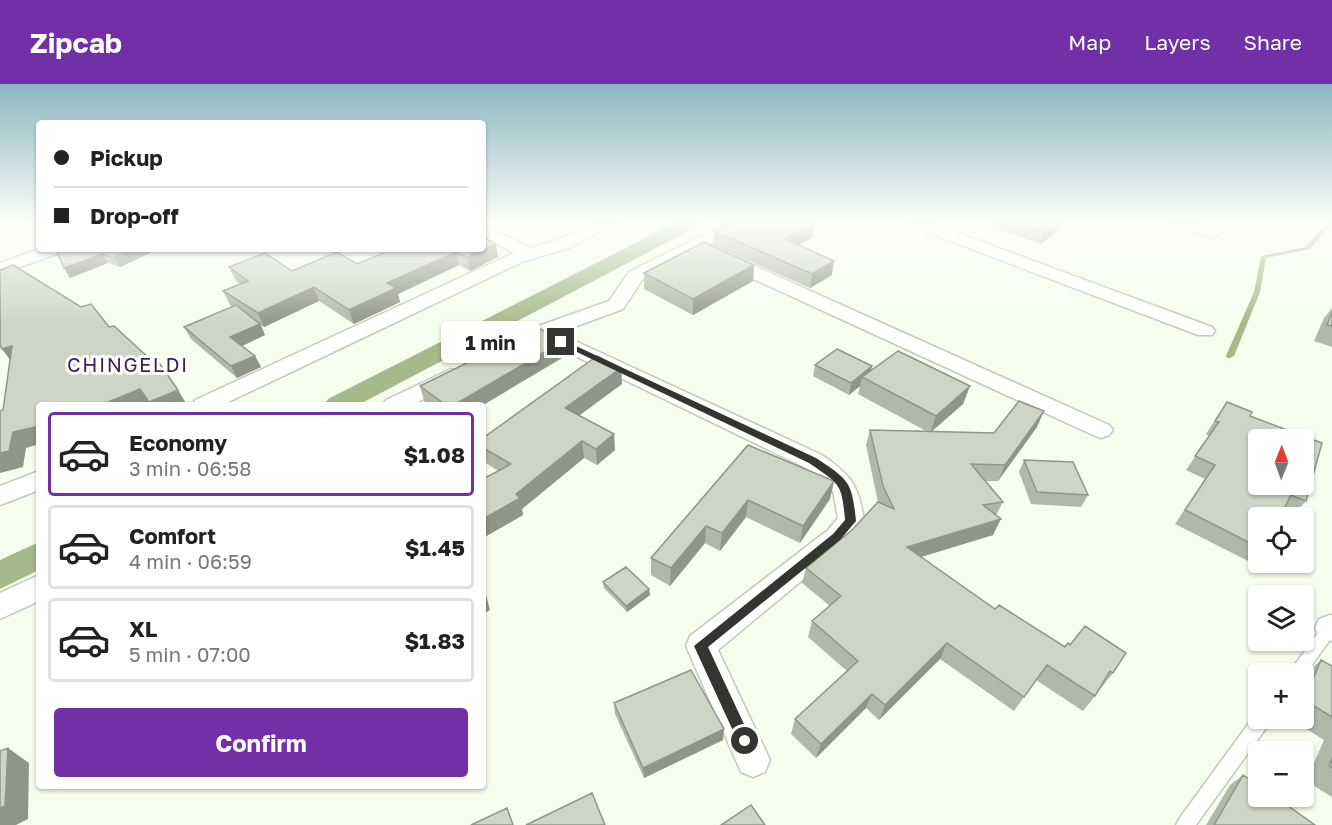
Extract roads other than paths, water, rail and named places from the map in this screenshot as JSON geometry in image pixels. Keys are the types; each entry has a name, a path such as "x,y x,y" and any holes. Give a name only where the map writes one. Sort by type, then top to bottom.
{"street":[{"path":"0,269 31,258"},
{"path":"209,402 521,258"},
{"path":"670,258 635,276 616,305 529,337 813,461 840,480 848,492 851,521 837,537 701,646 753,760"},
{"path":"722,258 1101,430"},
{"path":"1009,258 1205,331"},
{"path":"400,402 467,368"},
{"path":"0,496 36,481"},
{"path":"0,607 36,589"}],"lane":[{"path":"1304,663 1331,628"},
{"path":"1185,825 1255,729"}],"waterway":[{"path":"343,402 622,258"},
{"path":"1230,356 1257,292 1263,258"},
{"path":"0,575 36,557"}],"district":[{"name":"CHINGELDI","path":"128,364"}]}
